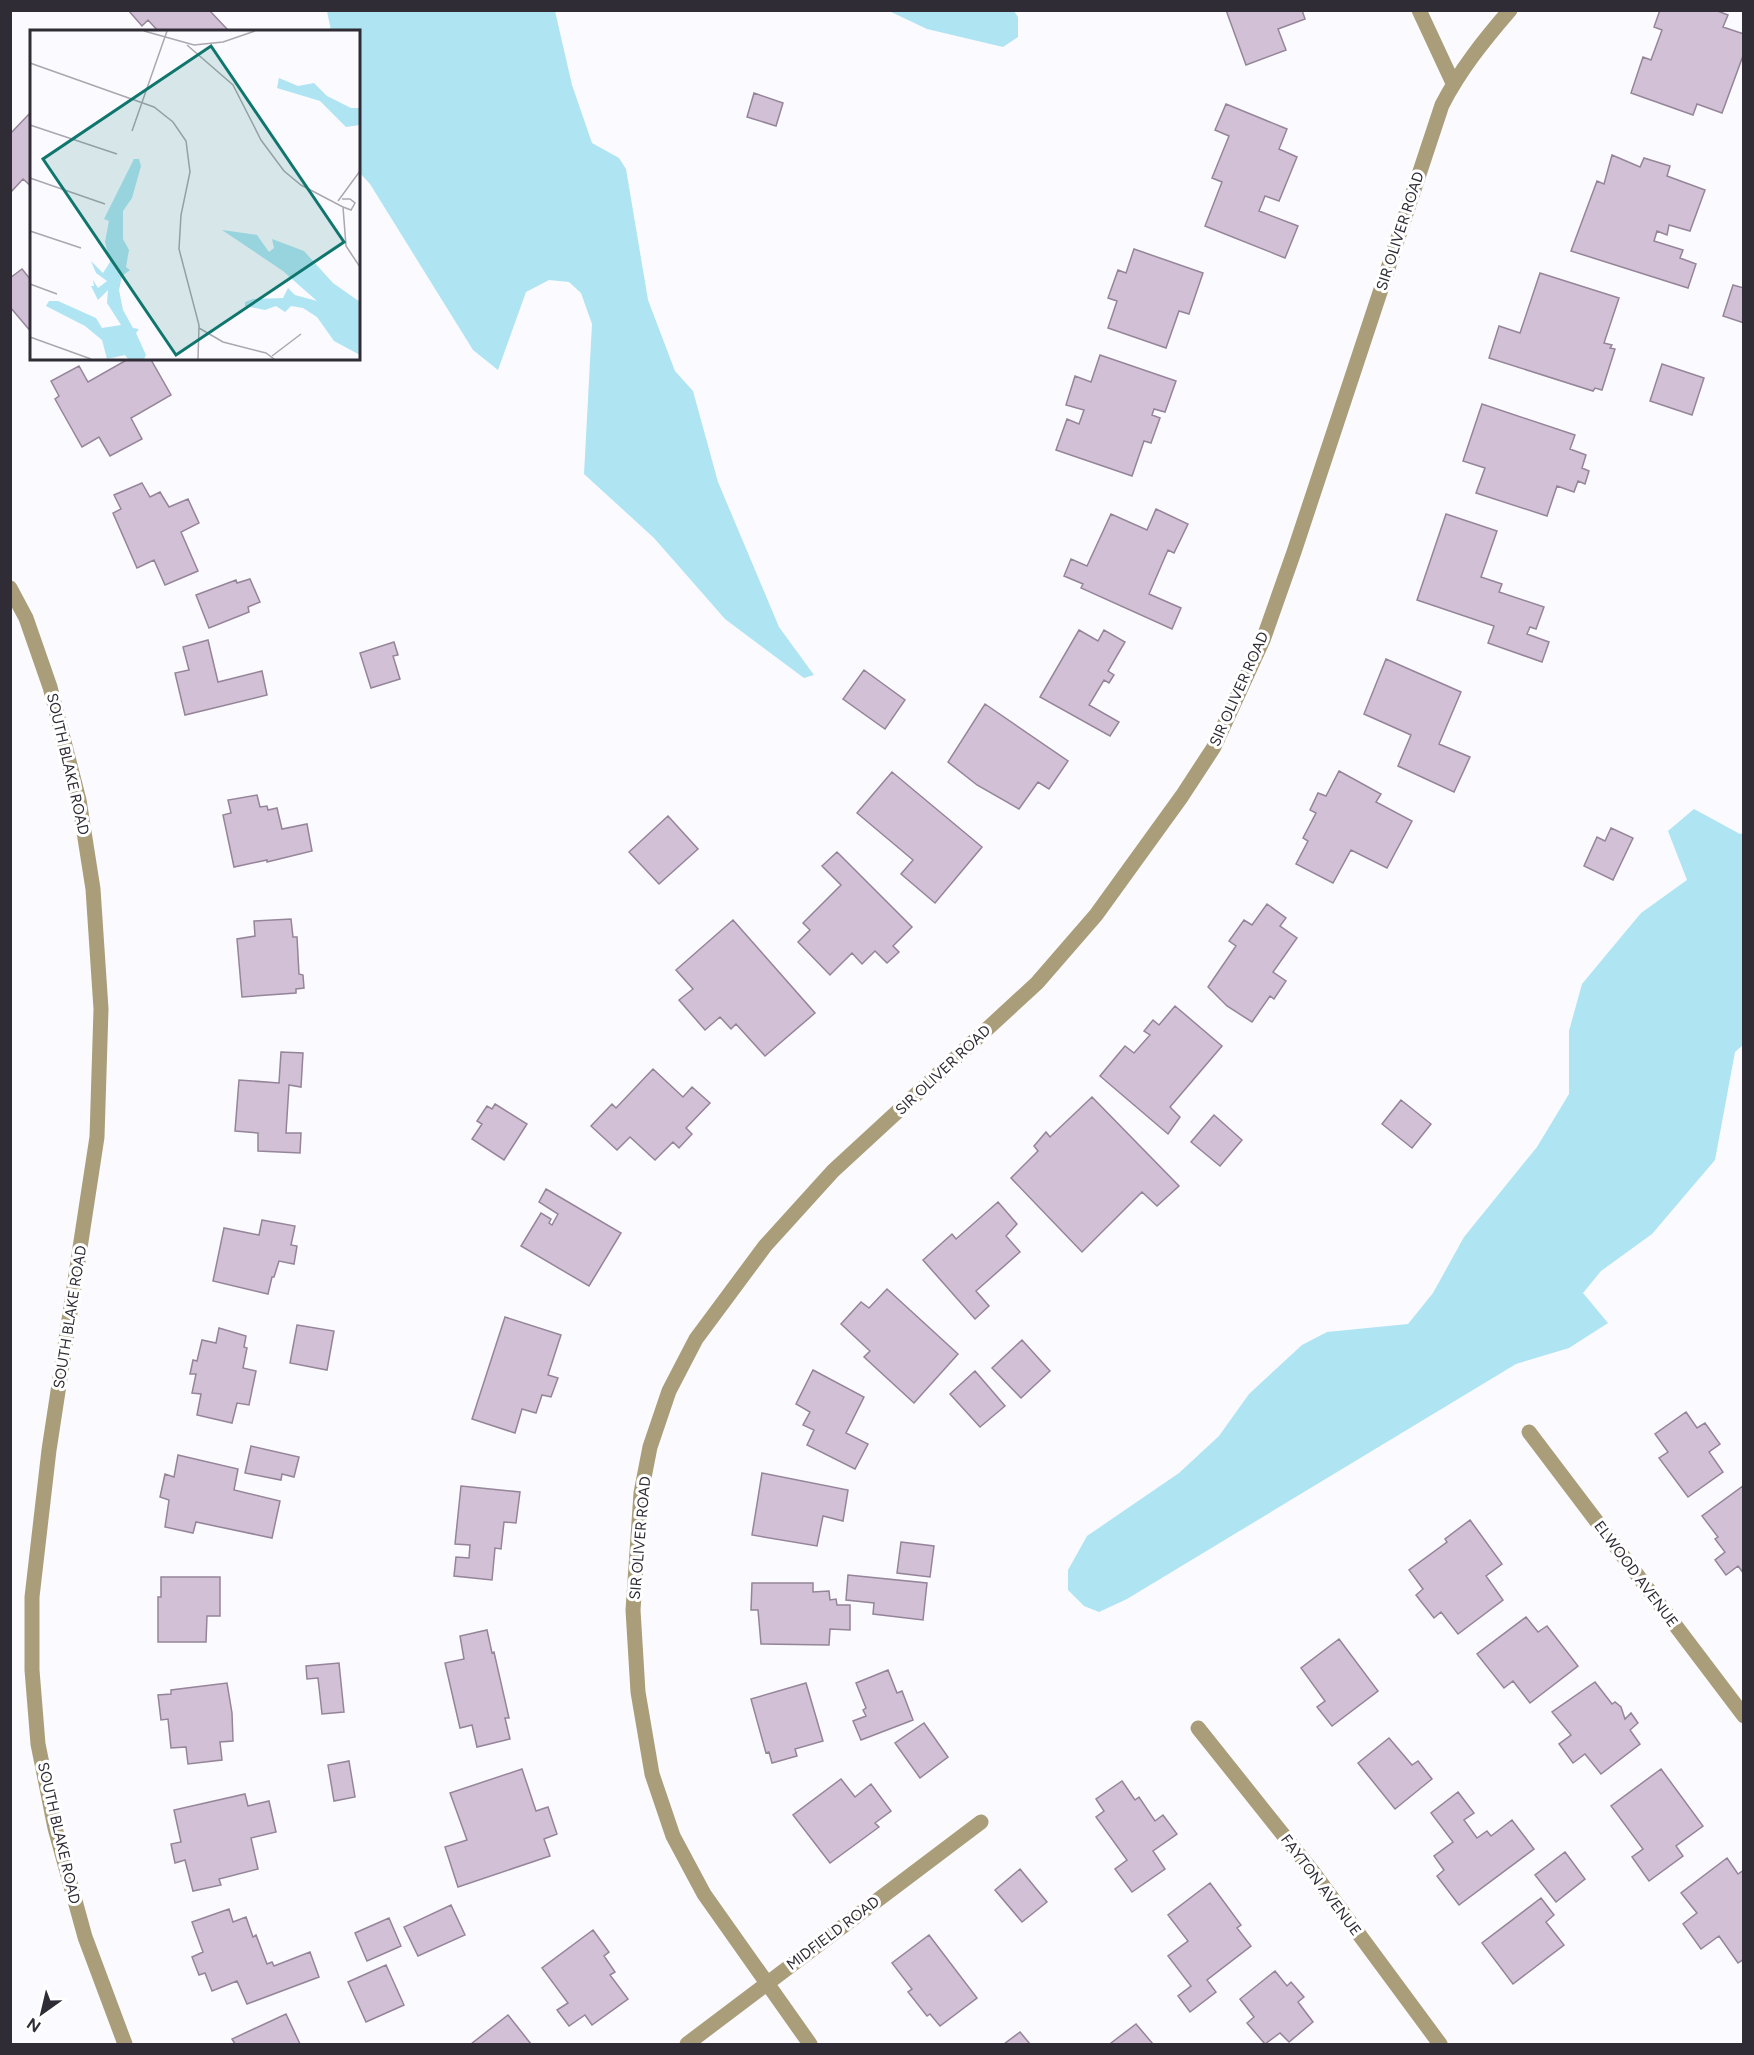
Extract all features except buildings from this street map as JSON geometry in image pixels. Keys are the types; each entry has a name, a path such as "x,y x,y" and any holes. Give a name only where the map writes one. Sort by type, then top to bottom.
{"street":[{"path":"1419,10 1453,83"},
{"name":"SIR OLIVER ROAD","path":"810,2044 765,1984 704,1894 673,1836 652,1774 638,1692 633,1610 641,1493 650,1447 669,1391 696,1339 765,1246 833,1171 1037,983 1096,915 1182,796 1214,747 1263,640 1442,105 1453,83 1477,48 1510,10"},
{"name":"SOUTH BLAKE ROAD","path":"10,588 26,618 50,687 80,800 93,889 101,1010 97,1137 49,1450 32,1597 32,1670 38,1744 55,1828 85,1937 125,2044"},
{"name":"ELWOOD AVENUE","path":"1529,1432 1743,1716"},
{"name":"FAYTON AVENUE","path":"1198,1728 1313,1872 1440,2044"},
{"name":"MIDFIELD ROAD","path":"687,2044 981,1822"}],"water":[{"path":"327,11 555,11 572,85 592,143 619,158 626,169 648,300 675,371 693,391 718,482 779,627 814,675 804,678 725,619 654,538 584,474 592,324 581,293 569,282 549,280 526,292 498,370 473,350 370,184 360,173 360,30 331,30"},
{"path":"889,11 1014,11 1018,17 1018,37 1003,47 927,29"},
{"path":"1694,809 1740,834 1743,833 1743,1045 1735,1052 1715,1160 1652,1234 1601,1271 1583,1293 1608,1323 1569,1348 1516,1364 1127,1599 1099,1612 1084,1606 1068,1590 1068,1570 1087,1536 1179,1473 1219,1436 1249,1394 1302,1345 1327,1332 1408,1324 1433,1293 1464,1237 1537,1147 1569,1094 1569,1031 1582,984 1641,913 1687,880 1668,831"}]}
